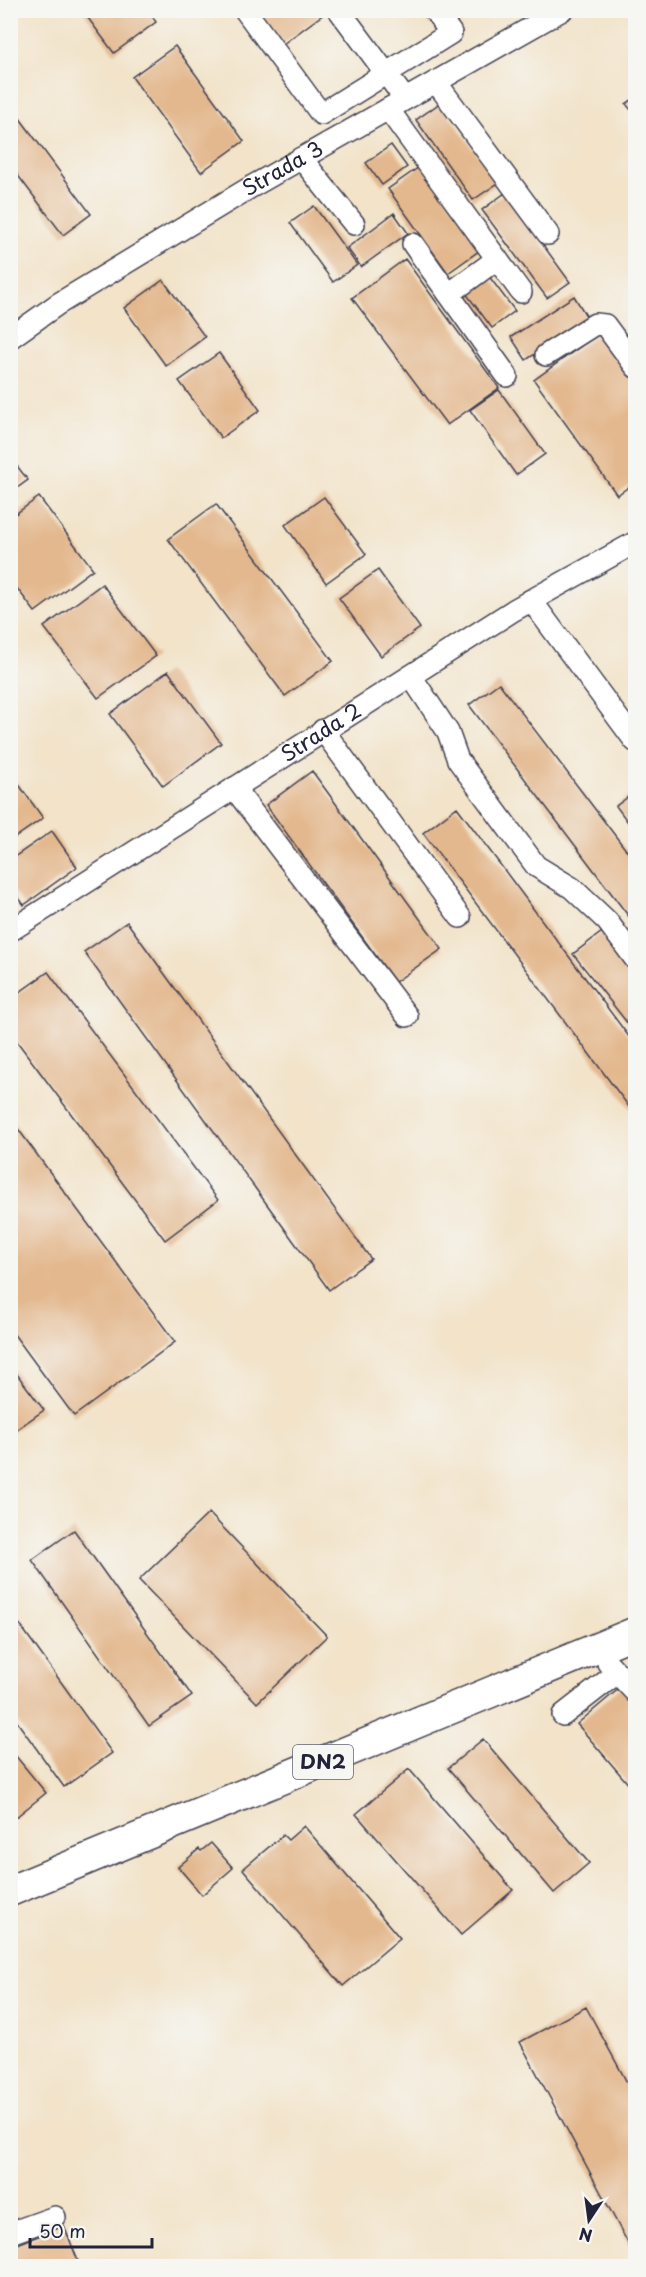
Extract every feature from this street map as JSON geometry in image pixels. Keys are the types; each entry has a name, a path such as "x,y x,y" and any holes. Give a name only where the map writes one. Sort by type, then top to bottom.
{"highway":[{"name":"DN2","path":"10,1872 636,1614"},
{"name":"DN2","path":"10,1891 636,1632"}],"lane":[{"path":"245,10 321,114 451,33 434,10"},
{"path":"339,10 386,74 397,104 497,259 521,292"},
{"name":"Strada 3","path":"10,338 58,304 301,158 562,10"},
{"path":"436,82 548,234"},
{"path":"301,158 354,224"},
{"path":"413,244 507,376"},
{"path":"449,294 497,259"},
{"path":"546,355 595,324 604,325 636,367"},
{"name":"Strada 2","path":"10,931 323,730 531,600 636,542"},
{"path":"531,600 635,741"},
{"path":"411,676 448,732 458,760 536,866 572,888 607,921 636,960"},
{"path":"323,730 460,917"},
{"path":"234,788 407,1016"},
{"path":"596,1649 636,1693"},
{"path":"563,1715 617,1673"},
{"path":"10,2233 55,2217"}],"building":[{"path":"82,10 148,10 156,22 114,53"},
{"path":"258,10 323,10 325,13 283,44"},
{"path":"175,46 244,141 201,172 132,77"},
{"path":"636,97 636,116 626,104"},
{"path":"440,103 498,183 473,200 416,120"},
{"path":"10,105 91,214 63,235 10,165"},
{"path":"391,145 407,167 382,185 366,163"},
{"path":"422,165 483,248 448,273 388,189"},
{"path":"505,193 570,282 547,298 482,210"},
{"path":"314,206 357,265 333,282 290,223"},
{"path":"394,213 408,233 361,267 347,248"},
{"path":"405,259 499,388 447,425 352,298"},
{"path":"488,275 515,311 492,328 465,292"},
{"path":"163,280 205,337 166,366 124,308"},
{"path":"574,296 588,319 526,360 511,337"},
{"path":"602,331 636,378 636,444 634,446 636,482 617,495 534,380"},
{"path":"219,353 260,410 221,438 179,381"},
{"path":"499,390 545,454 516,475 470,410"},
{"path":"10,457 28,480 10,493"},
{"path":"39,497 93,569 35,612 10,579 10,518"},
{"path":"324,497 366,554 326,583 285,525"},
{"path":"216,504 333,661 285,696 168,539"},
{"path":"378,570 420,628 381,656 339,598"},
{"path":"102,584 156,656 98,698 44,627"},
{"path":"168,671 221,743 163,786 110,714"},
{"path":"499,683 636,863 636,926 469,705"},
{"path":"312,771 442,949 395,982 266,805"},
{"path":"17,782 43,818 10,841 10,787"},
{"path":"636,791 636,833 616,806"},
{"path":"457,807 636,1046 636,1116 423,833"},
{"path":"52,831 77,867 24,905 10,886 10,860"},
{"path":"127,922 371,1259 329,1290 84,952"},
{"path":"606,929 636,967 636,1034 573,954"},
{"path":"48,972 218,1200 165,1240 10,1032 10,999"},
{"path":"10,1118 175,1342 74,1416 10,1329"},
{"path":"10,1365 44,1410 10,1434"},
{"path":"209,1513 327,1636 257,1703 139,1580"},
{"path":"74,1530 192,1696 149,1726 32,1560"},
{"path":"10,1611 112,1753 64,1787 10,1712"},
{"path":"621,1687 636,1703 636,1793 577,1724"},
{"path":"483,1739 589,1863 554,1893 448,1768"},
{"path":"10,1749 46,1793 16,1817 10,1810"},
{"path":"409,1769 513,1890 461,1935 356,1814"},
{"path":"304,1826 400,1938 343,1986 243,1869 283,1835 288,1840"},
{"path":"211,1843 233,1868 202,1895 178,1867 199,1849 201,1851"},
{"path":"586,2007 636,2099 636,2258 520,2042"},
{"path":"64,2226 80,2266 10,2266 10,2247"}]}
